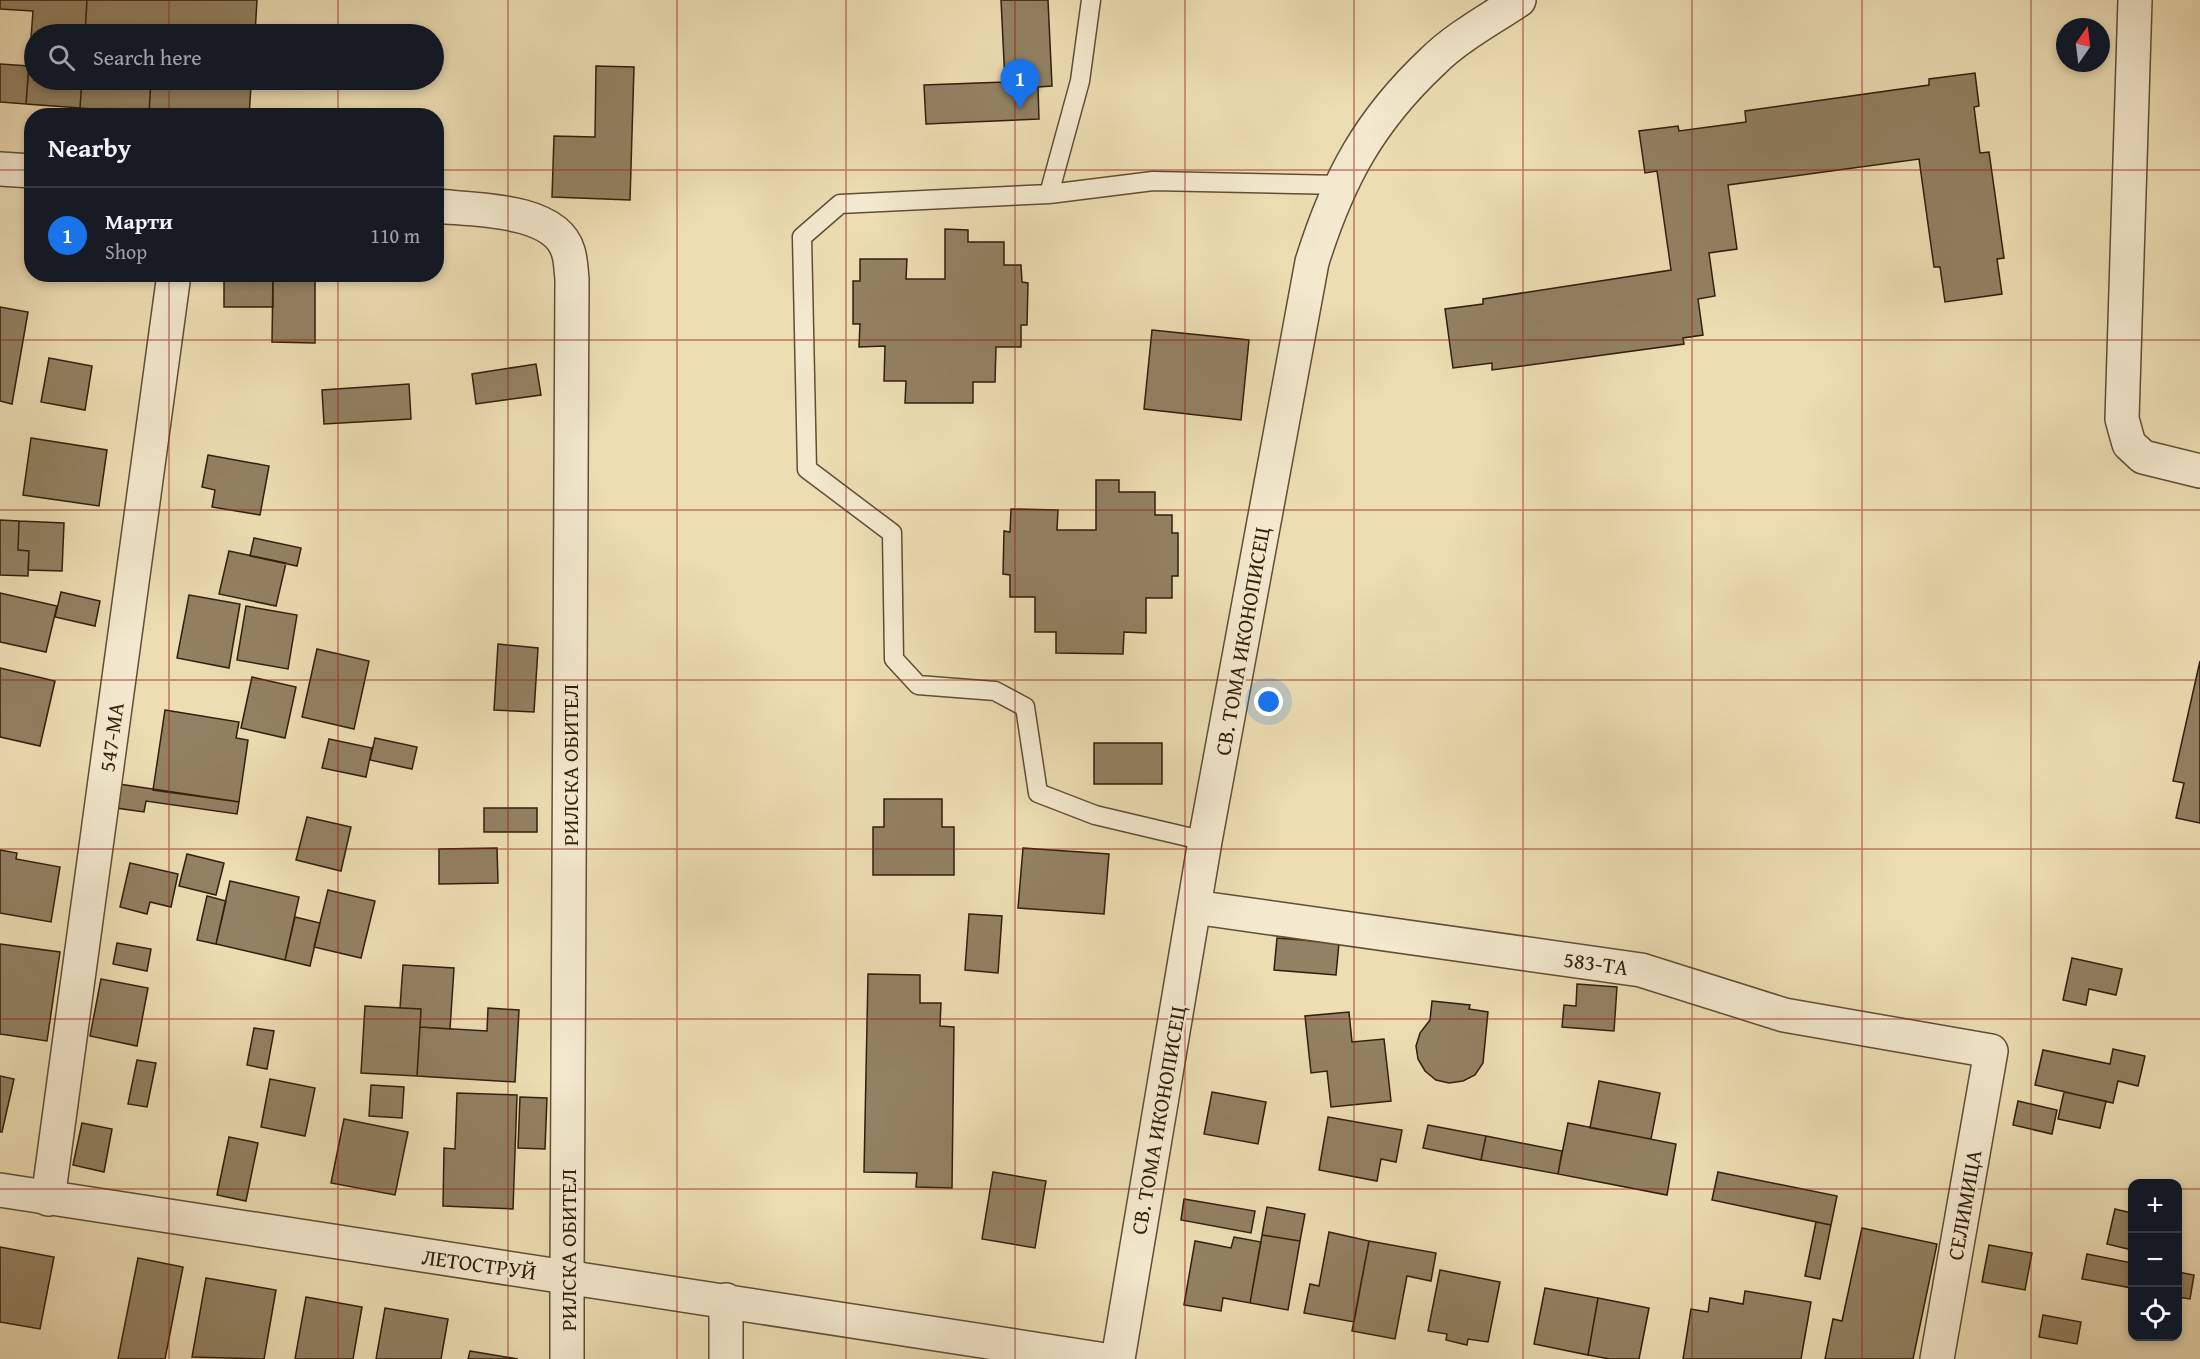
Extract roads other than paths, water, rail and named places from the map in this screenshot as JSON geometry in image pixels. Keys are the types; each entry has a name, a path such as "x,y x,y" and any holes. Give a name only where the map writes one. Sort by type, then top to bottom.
{"street":[{"name":"СВ. ТОМА ИКОНОПИСЕЦ","path":"1118,1359 1205,842 1312,262 1329,209 1380,118 1434,59 1519,0"},
{"path":"2135,0 2122,419 2129,444 2144,457 2200,471"},
{"path":"0,169 24,170"},
{"name":"РИЛСКА ОБИТЕЛ","path":"444,207 531,218 554,230 568,249 572,279 567,1359"},
{"name":"547-МА","path":"48,1199 173,282"},
{"name":"583-ТА","path":"1194,907 1641,970 1784,1015 1991,1051"},
{"name":"СЕЛИМИЦА","path":"1937,1359 1991,1051"},
{"name":"ЛЕТОСТРУЙ","path":"0,1190 1100,1359"},
{"path":"726,1300 726,1359"}],"lane":[{"path":"1049,195 1080,81 1091,0"},
{"path":"1205,842 1095,815 1038,793 1025,706 995,691 918,685 894,659 892,533 807,469 801,237 840,204 1049,195 1153,181 1341,185"}],"place":[{"name":"Марти","path":"1020,109"}]}
